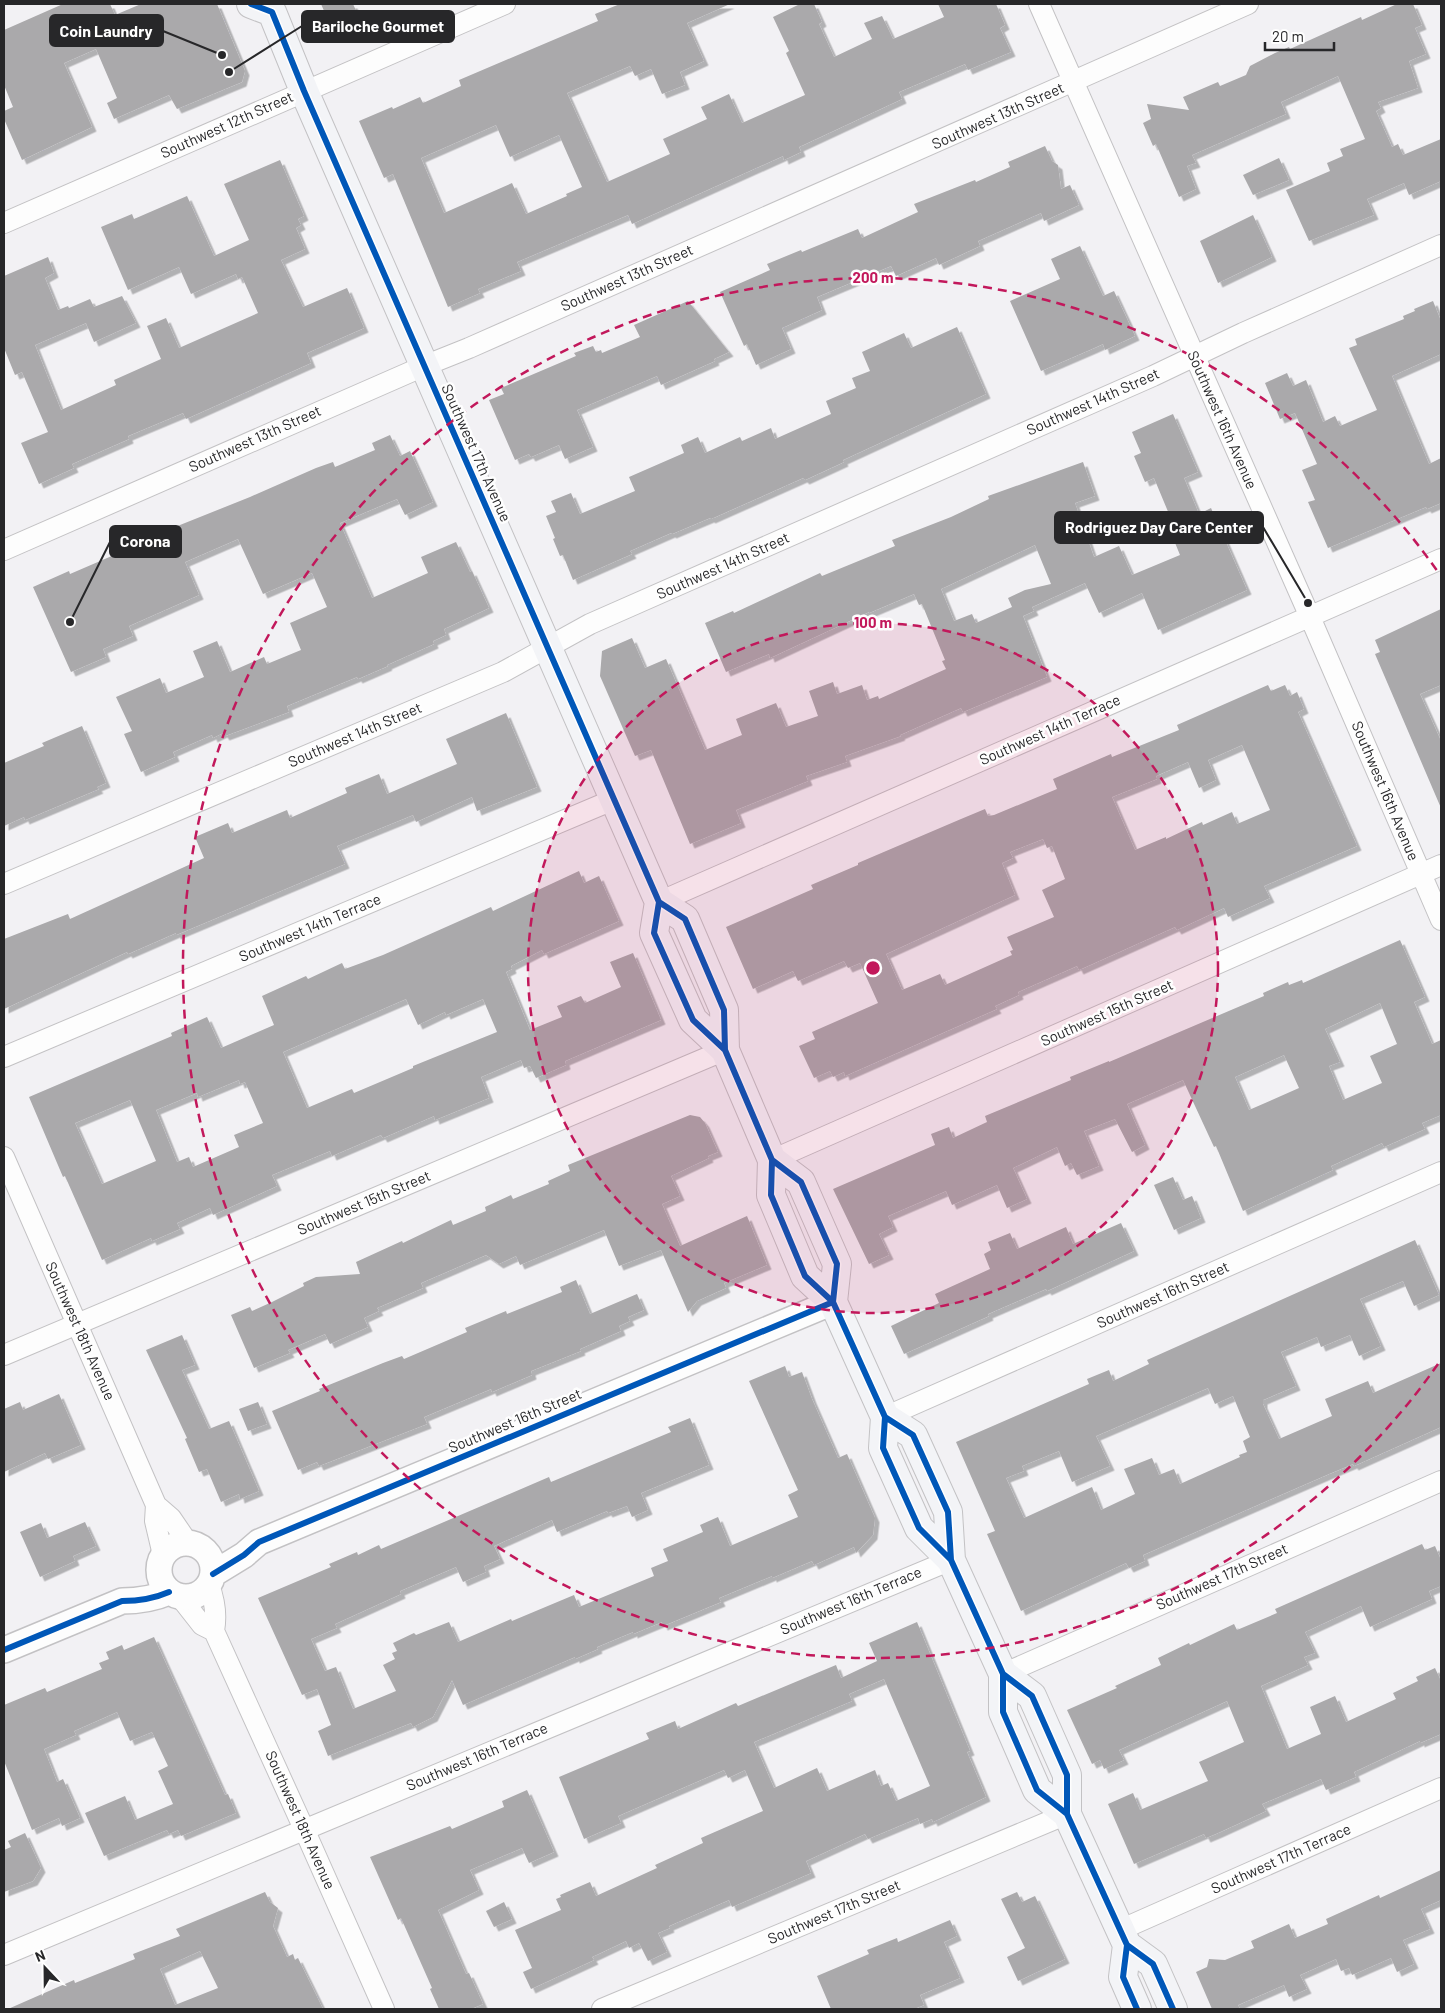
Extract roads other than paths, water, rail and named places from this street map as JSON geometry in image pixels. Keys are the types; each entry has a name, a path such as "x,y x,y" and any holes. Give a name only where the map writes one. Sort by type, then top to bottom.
{"main road":[{"name":"Southwest 17th Avenue","path":"267,7 659,902"},
{"path":"659,902 654,933 694,1020 725,1050 772,1160 771,1195 805,1276 833,1302 885,1417 883,1448 919,1528 951,1560 1003,1674 1003,1712 1037,1790 1067,1814 1123,1938 1152,1964 1173,2009"},
{"path":"1123,1938 1123,1977 1138,2009"}],"street":[{"name":"Southwest 12th Street","path":"4,223 505,4"},
{"name":"Southwest 16th Avenue","path":"1039,4 1194,358 1310,616 1441,920"},
{"name":"Southwest 13th Street","path":"4,550 469,348 1248,4"},
{"name":"Southwest 14th Street","path":"4,884 503,672 547,646 590,624 1194,358 1243,333 1441,245"},
{"name":"Southwest 14th Terrace","path":"659,902 1441,559"},
{"name":"Southwest 14th Terrace","path":"4,1057 615,799"},
{"name":"Southwest 15th Street","path":"772,1160 1441,865"},
{"name":"Southwest 15th Street","path":"4,1355 725,1050"},
{"name":"Southwest 18th Avenue","path":"4,1157 156,1505 171,1518 196,1546"},
{"name":"Southwest 16th Street","path":"885,1417 1441,1172"},
{"name":"Southwest 16th Street","path":"211,1580 259,1542 833,1302"},
{"name":"Southwest 17th Street","path":"1003,1674 1441,1481"},
{"name":"Southwest 18th Avenue","path":"156,1505 155,1522 160,1561"},
{"name":"Southwest 16th Street","path":"196,1546 259,1542"},
{"path":"4,1650 122,1600 174,1545 196,1546 209,1556 213,1564 211,1580 196,1596 175,1595 159,1596 138,1601 122,1600"},
{"name":"Southwest 16th Terrace","path":"4,1955 951,1560"},
{"path":"160,1561 158,1576 162,1585 175,1595"},
{"name":"Southwest 18th Avenue","path":"211,1580 217,1618 214,1631 384,2009"},
{"name":"Southwest 18th Avenue","path":"175,1595 202,1625 214,1631"},
{"name":"Southwest 17th Terrace","path":"1123,1938 1441,1788"},
{"name":"Southwest 17th Street","path":"602,2009 1067,1814"}],"place":[{"name":"Coin Laundry","path":"222,55"},
{"name":"Bariloche Gourmet","path":"229,72"},
{"name":"Rodriguez Day Care Center","path":"1308,603"},
{"name":"Corona","path":"70,622"}]}
